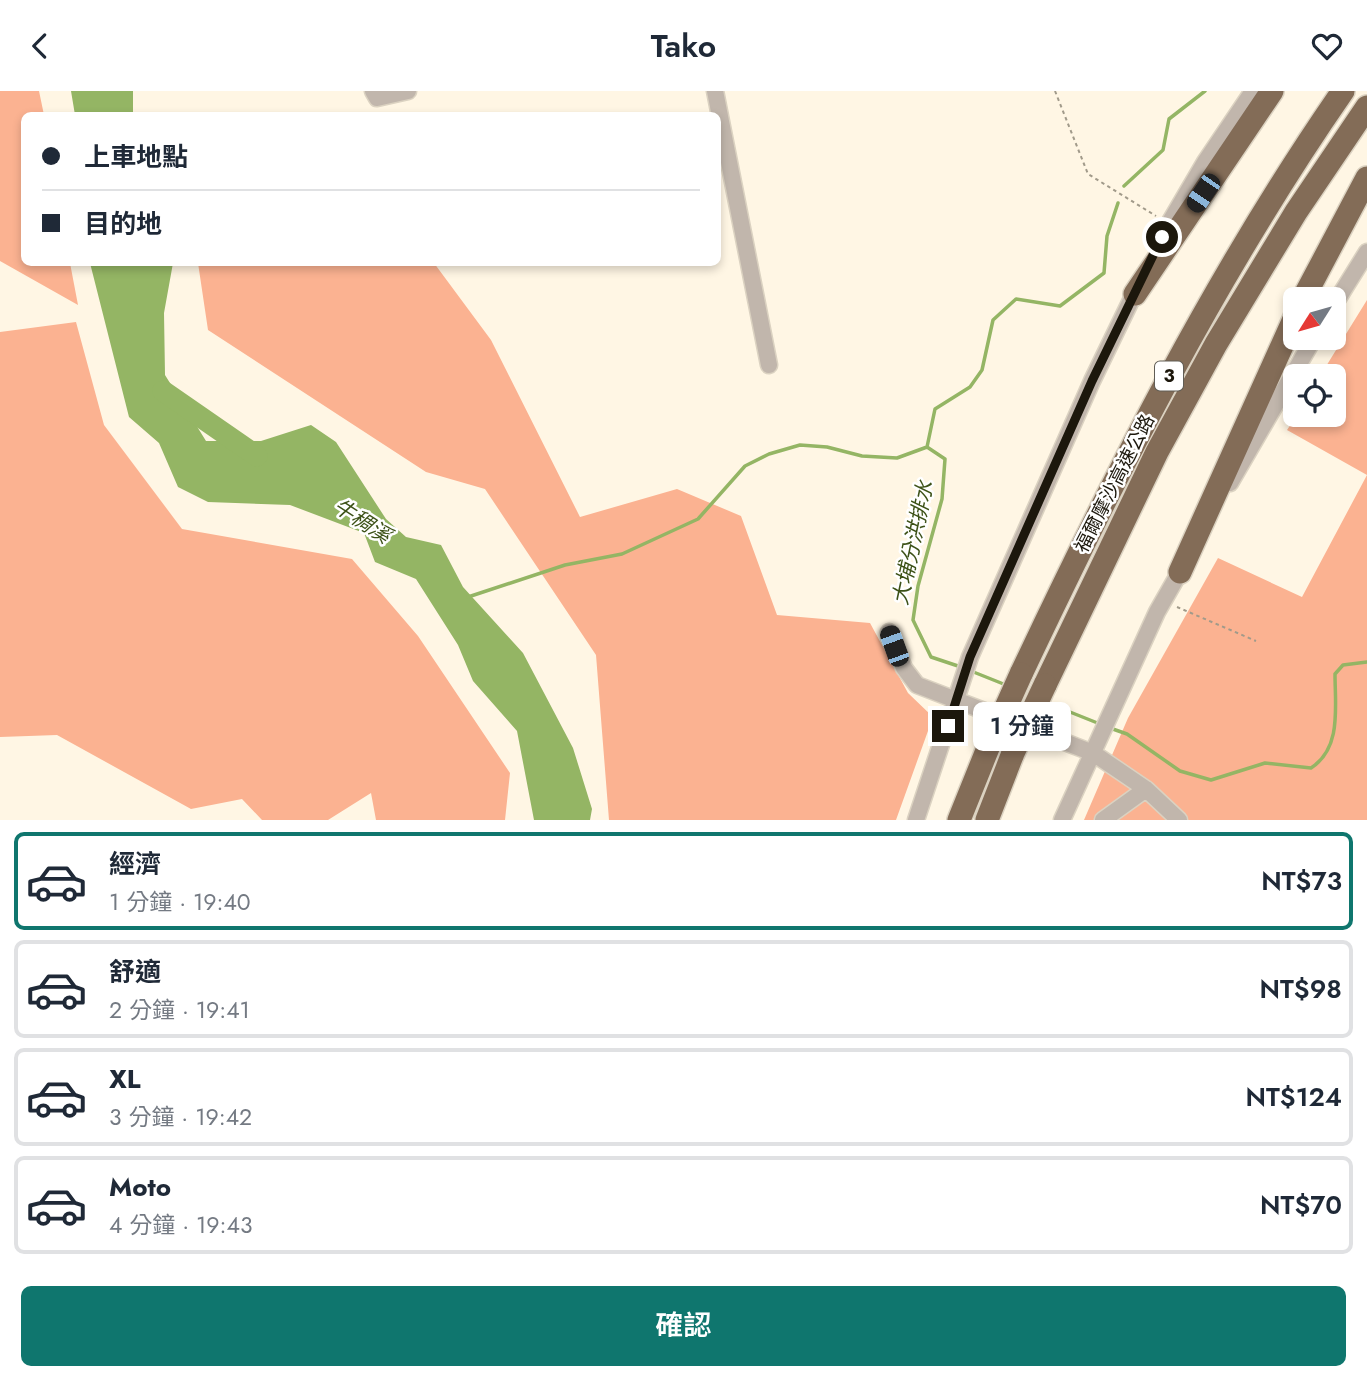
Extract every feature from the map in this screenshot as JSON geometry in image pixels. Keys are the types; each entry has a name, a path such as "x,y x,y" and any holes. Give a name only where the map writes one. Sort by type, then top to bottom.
{"highway":[{"path":"1135,294 1272,91"},
{"name":"福爾摩沙高速公路","path":"958,820 1021,674 1135,439 1193,331 1343,91"},
{"name":"福爾摩沙高速公路","path":"987,820 1013,753 1157,452 1210,356 1296,212 1367,107"},
{"path":"1309,287 1367,178"},
{"path":"1180,572 1283,344"}],"street":[{"path":"373,91 377,98 408,91"},
{"path":"715,91 719,112"},
{"path":"916,820 981,631 1092,381 1169,223 1253,91"},
{"path":"721,121 769,365"},
{"path":"1345,287 1367,252"},
{"path":"1062,820 1163,601 1307,350"},
{"path":"889,632 904,668 917,685 955,702 1093,753 1146,789 1179,820"},
{"path":"1103,820 1146,789"}],"path":[{"path":"1055,91 1088,174 1169,223"},
{"path":"1163,601 1256,641"}],"shaded area":[{"path":"0,91 39,91 43,112 21,112 21,266 71,266 78,305 0,261"},
{"path":"198,266 436,266 491,340 580,517 677,489 741,516 777,615 870,623 908,693 933,717 896,820 609,820 596,655 485,489 426,472 208,330"},
{"path":"1367,300 1367,475 1287,430 1289,427 1346,427 1346,364 1327,364 1336,350 1346,350 1346,334"},
{"path":"76,322 104,425 182,529 352,559 418,636 510,773 505,820 376,820 371,793 328,820 262,820 242,799 191,809 57,735 0,737 0,332"},
{"path":"1367,475 1367,820 1084,820 1128,718 1218,558 1302,597"}],"water":[{"path":"71,91 133,91 133,112 74,112"},
{"path":"91,266 172,266 164,313 165,375 206,441 261,441 311,425 336,442 386,519 406,537 441,545 463,587 523,653 573,748 592,809 590,820 534,820 517,731 473,681 458,645 416,579 375,562 364,533 290,505 208,502 178,487 159,443 129,417"}],"waterway":[{"path":"1124,186 1163,150 1169,119 1205,91"},
{"path":"927,447 935,409 970,387 982,370 993,320 1016,299 1060,306 1104,273 1107,236 1118,203"},
{"name":"牛稠溪","path":"163,391 257,456"},
{"name":"大埔分洪排水","path":"468,597 565,565 622,554 698,519 745,466 769,454 800,445 827,447 862,456 897,458 927,447 945,459 942,499 918,586 913,620 931,657 961,667"},
{"name":"大埔分洪排水","path":"1110,728 1127,734 1180,771 1211,780 1265,763 1311,768 1321,760 1332,738 1336,713 1335,674 1343,665 1367,662"},
{"name":"大埔分洪排水","path":"971,671 1006,685"},
{"name":"大埔分洪排水","path":"1045,702 1100,724"}],"route":[{"path":"948,726 970,657 1092,381 1162,237"}]}
